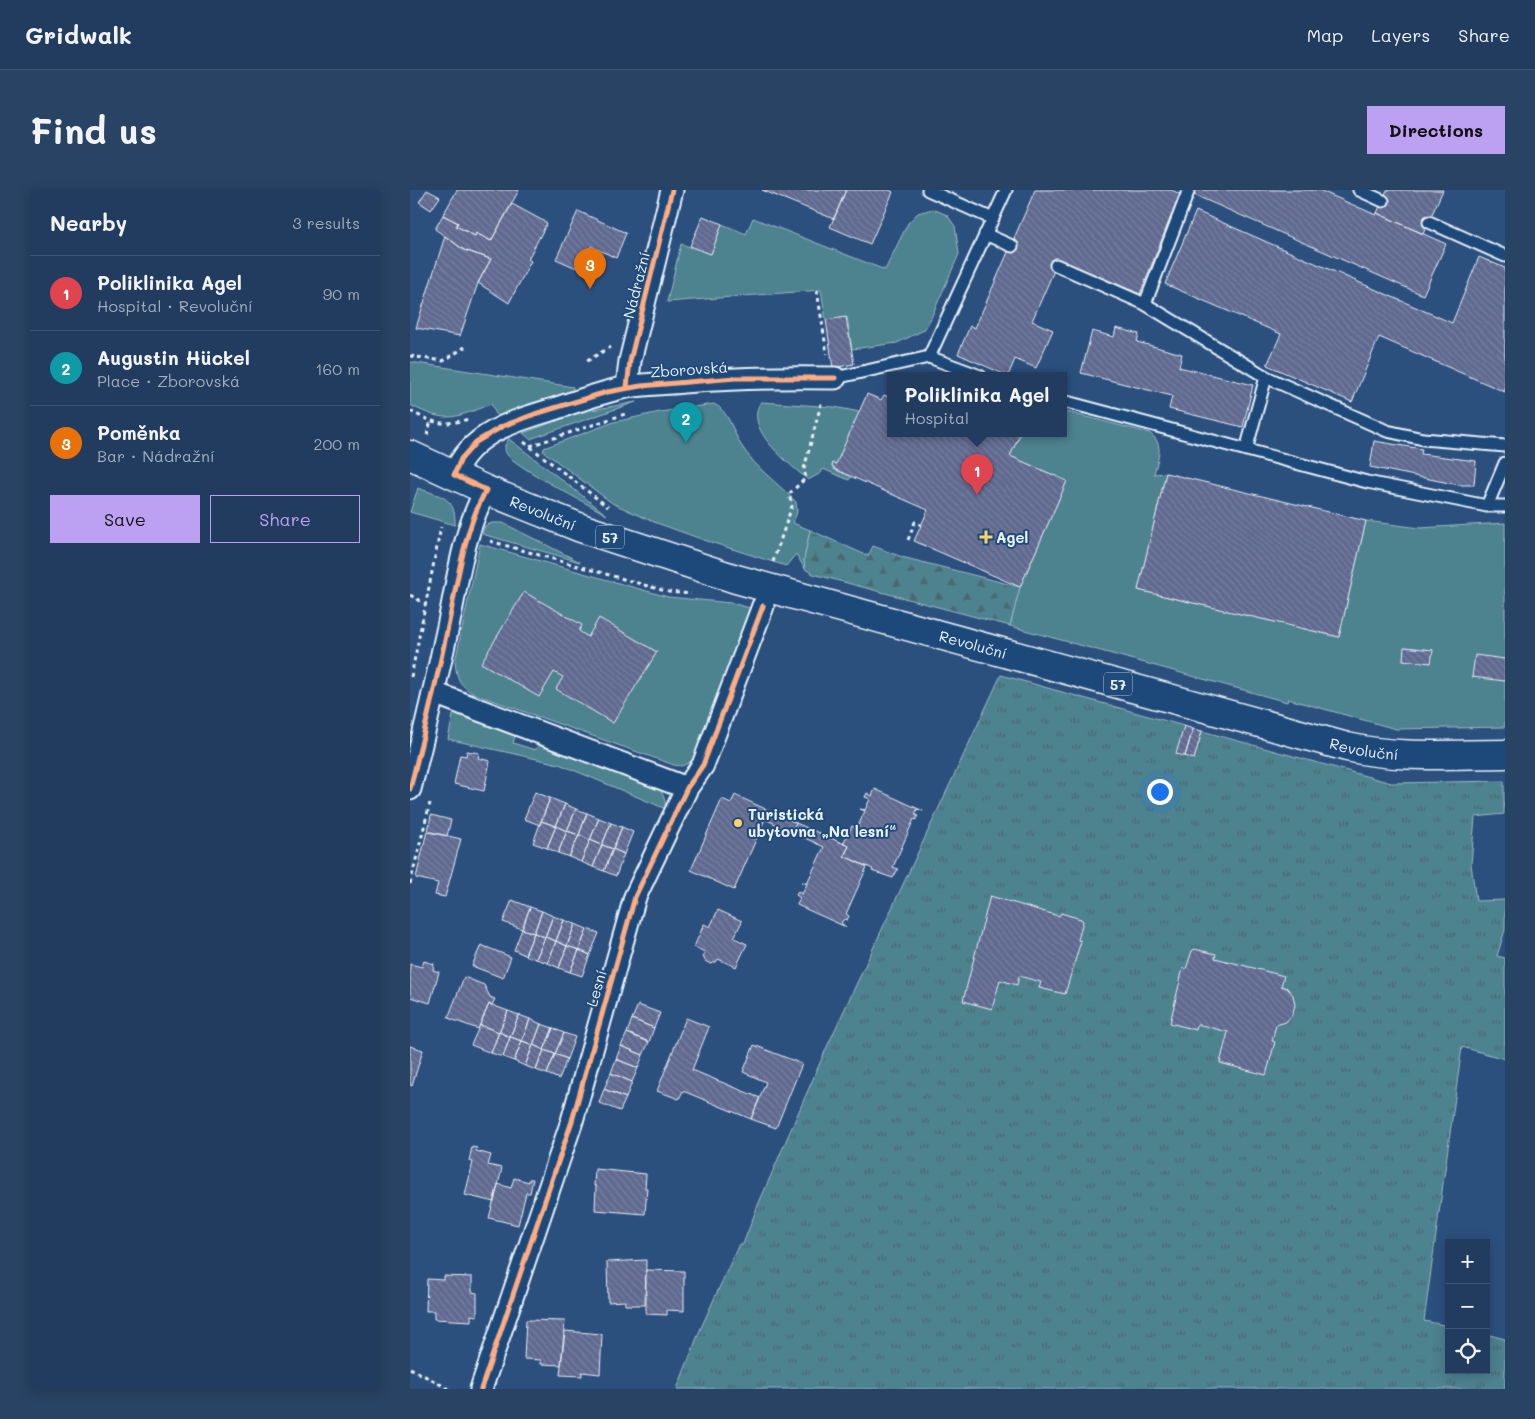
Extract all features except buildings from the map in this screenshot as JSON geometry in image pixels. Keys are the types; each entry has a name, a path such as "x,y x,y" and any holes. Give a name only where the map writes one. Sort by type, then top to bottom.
{"main road":[{"name":"57","path":"410,455 454,475"},
{"name":"Revoluční","path":"454,475 486,490 581,528 736,579 1347,747 1374,753 1400,755 1505,754"}],"street":[{"name":"Nádražní","path":"627,387 630,361 672,190"},
{"name":"Zborovská","path":"454,475 461,459 468,450 503,426 627,387 829,372"},
{"path":"410,789 434,693 468,535 476,509 486,490"},
{"name":"Lesní","path":"481,1389 572,1121 635,897 687,788 703,765 763,606"},
{"path":"434,693 687,788"}],"lane":[{"path":"928,190 992,219"},
{"path":"929,357 1006,190"},
{"path":"1358,190 1383,201"},
{"path":"1146,304 1188,192"},
{"path":"1429,222 1505,256"},
{"path":"986,234 1012,246"},
{"path":"1056,265 1146,304 1266,377 1386,431 1423,439 1505,446"},
{"path":"829,372 929,357 969,372"},
{"path":"1246,450 1266,377"},
{"path":"1067,402 1367,482 1486,506 1505,506"},
{"path":"1486,506 1505,463"}],"path":[{"path":"771,567 792,506 789,494 806,478 804,469 822,406 829,372 817,290"},
{"path":"410,356 443,361 465,346"},
{"path":"410,411 426,420 449,424 486,413 609,508"},
{"path":"908,540 915,522 921,525"},
{"path":"434,524 468,535"},
{"path":"410,680 441,527"},
{"path":"410,595 426,604"},
{"path":"410,1368 449,1389"}],"green space":[{"path":"933,209 947,215 955,226 959,254 924,330 897,343 852,349 847,317 826,320 821,290 667,302 681,244 711,254 722,224 746,234 753,218 885,270 908,223 918,213"},
{"path":"410,362 573,387 573,391 497,416 491,404 468,413 442,417 410,405"},
{"path":"636,402 530,439 523,433 581,412"},
{"path":"761,402 834,407 860,412 836,464 833,463 832,466 834,469 851,476 849,480 823,469 821,473 808,480 790,465 763,434 758,423 757,412"},
{"path":"714,404 727,417 741,445 753,461 796,502 797,512 793,523 810,530 804,560 805,569 796,554 786,566 654,522 612,503 543,451 544,448 614,422 660,412"},
{"path":"1067,412 1149,433 1154,437 1159,446 1154,474 1166,473 1138,590 1339,637 1366,521 1420,528 1505,523 1505,727 1396,729 1288,699 1287,702 1010,626 1020,587 1067,481 1010,456 1019,437 1067,437","holes":["1405,647 1433,650 1403,660"]},
{"path":"509,439 607,515 522,467 506,453 505,445"},
{"path":"418,488 440,496 450,503 455,515 455,525 410,512"},
{"path":"492,523 503,523 580,562 482,534 485,526"},
{"path":"810,530 868,556 873,546 902,557 1020,587 1010,626 813,574 805,569 804,560"},
{"path":"480,544 668,597 731,603 750,608 750,620 692,761 682,766 674,765 472,693 461,683 455,662"},
{"path":"1001,675 1184,726 1177,754 1194,759 1202,731 1391,783 1504,781 1504,814 1475,817 1471,864 1476,901 1505,900 1505,930 1497,956 1505,958 1505,1059 1462,1047 1424,1321 1445,1325 1445,1374 1490,1374 1490,1335 1505,1339 1505,1389 677,1389 700,1330 739,1244 743,1244 826,1049"},
{"path":"461,714 516,733 513,743 535,750 540,742 654,782 663,794 666,809 559,764 448,739 453,715"}],"cycle path":[{"path":"627,387 630,361 672,190"},
{"path":"410,789 440,664 467,538 478,505 486,490 454,475 461,459 476,442 503,426 607,392 641,386 735,378 835,378"},
{"path":"481,1389 572,1121 635,897 687,788 703,765 763,606"}],"place":[{"name":"Poměnka","path":"590,289"},
{"name":"Augustin Hückel","path":"686,443"},
{"name":"Poliklinika Agel","path":"977,495"},
{"name":"Agel","path":"986,537"},
{"name":"Turistická ubytovna „Na lesní“","path":"738,823"}]}
